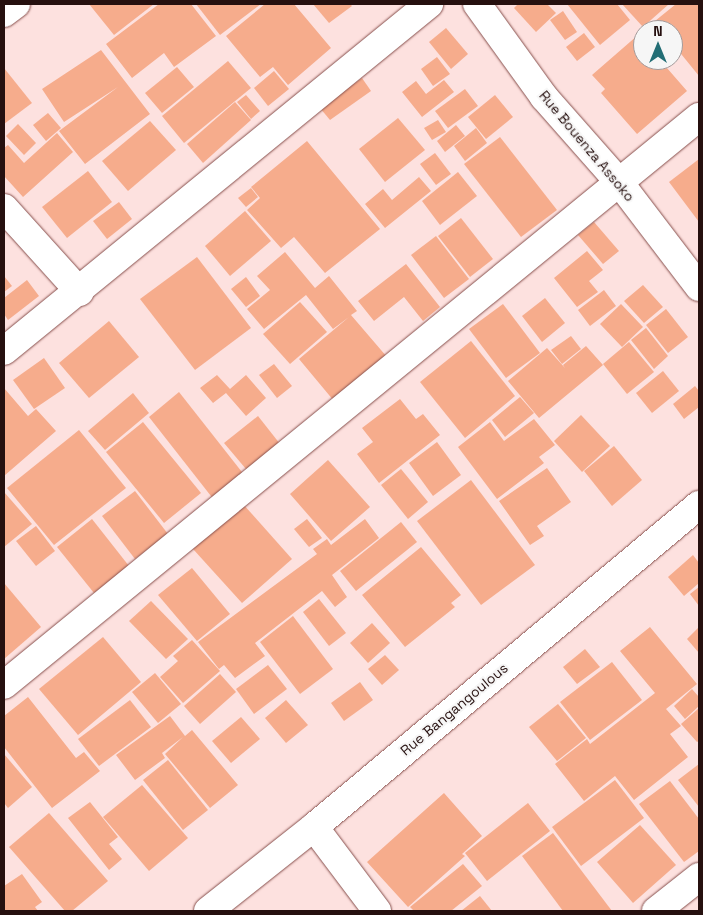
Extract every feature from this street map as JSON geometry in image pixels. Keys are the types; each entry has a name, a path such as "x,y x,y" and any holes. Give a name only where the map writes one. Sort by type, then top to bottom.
{"street":[{"path":"4,14 16,4"},
{"path":"4,352 80,292 430,4"},
{"name":"Rue Bouenza Assoko","path":"477,4 544,97 618,182 699,287"},
{"path":"4,685 618,182 699,118"},
{"path":"4,208 80,292"},
{"name":"Rue Bangangoulous","path":"208,911 314,827 699,505"},
{"path":"314,827 377,911"},
{"path":"656,911 699,877"}],"building":[{"path":"89,4 154,4 114,35"},
{"path":"159,4 191,4 216,36 174,67 164,53 132,78 106,44"},
{"path":"196,4 261,4 220,35"},
{"path":"265,4 294,4 331,48 288,85 273,67 260,77 226,36"},
{"path":"313,4 350,4 352,6 329,23"},
{"path":"518,4 547,4 556,13 536,32 514,8"},
{"path":"567,4 617,4 630,20 600,45"},
{"path":"622,4 669,4 651,20 637,20"},
{"path":"676,4 699,4 699,76 683,56 683,20 656,20"},
{"path":"563,11 577,32 565,40 550,20"},
{"path":"446,28 468,54 451,69 429,42"},
{"path":"584,33 595,47 577,61 566,47"},
{"path":"633,39 633,70 669,70 687,91 637,134 601,93 605,89 592,75"},
{"path":"101,50 150,114 85,164 59,131 118,87 64,122 42,89"},
{"path":"437,57 450,74 433,86 421,69"},
{"path":"228,61 251,88 184,143 162,116"},
{"path":"177,67 194,87 162,113 145,93"},
{"path":"4,68 32,103 4,124"},
{"path":"274,71 289,89 268,106 254,88"},
{"path":"362,78 371,91 330,120 320,108"},
{"path":"444,80 454,92 422,117 402,92 416,81 426,94"},
{"path":"465,89 478,106 448,128 435,111"},
{"path":"246,95 260,111 251,119 237,102"},
{"path":"495,95 513,117 486,139 468,117"},
{"path":"235,102 251,120 203,163 187,144"},
{"path":"48,113 61,128 46,141 33,125"},
{"path":"398,118 425,150 385,182 359,149"},
{"path":"438,120 446,132 432,140 424,128"},
{"path":"150,121 176,150 128,191 102,161"},
{"path":"18,124 36,143 24,155 6,136"},
{"path":"456,125 465,136 445,152 437,141"},
{"path":"476,128 487,143 465,161 454,146"},
{"path":"57,133 73,152 23,197 4,176 4,148 8,145 24,163"},
{"path":"500,137 557,210 521,237 464,164"},
{"path":"307,141 380,229 325,273 294,237 281,248 247,210 260,198 251,187"},
{"path":"435,153 451,174 436,185 420,164"},
{"path":"699,159 699,222 669,182"},
{"path":"88,171 112,202 67,238 42,207"},
{"path":"458,172 477,196 440,225 422,201"},
{"path":"419,177 431,191 385,228 365,204 383,189 392,200"},
{"path":"251,188 258,197 246,207 238,198"},
{"path":"119,202 132,219 107,239 93,221"},
{"path":"245,211 271,241 230,276 205,246"},
{"path":"461,218 493,259 470,277 438,236"},
{"path":"594,222 619,251 603,264 578,235"},
{"path":"436,236 469,279 444,298 411,255"},
{"path":"587,251 603,270 589,281 598,292 577,307 554,278"},
{"path":"285,252 315,288 329,276 357,311 351,315 387,357 334,401 299,359 349,317 333,329 306,295 264,329 247,309 270,290 257,276"},
{"path":"197,257 251,328 195,370 140,299"},
{"path":"406,264 440,307 423,321 404,297 374,321 358,301"},
{"path":"4,276 12,286 4,292"},
{"path":"246,277 260,296 246,307 231,289"},
{"path":"27,280 39,296 8,320 4,314 4,298"},
{"path":"643,285 663,307 644,323 624,301"},
{"path":"604,290 616,306 590,326 578,310"},
{"path":"545,298 565,323 542,342 522,316"},
{"path":"300,302 327,332 290,364 263,334"},
{"path":"503,304 540,353 506,378 469,329"},
{"path":"621,304 643,327 622,347 600,324"},
{"path":"666,309 688,337 668,353 646,325"},
{"path":"109,321 139,357 89,398 59,363"},
{"path":"646,328 668,356 654,369 631,340"},
{"path":"571,336 581,349 562,364 551,350"},
{"path":"471,341 515,396 465,438 420,382"},
{"path":"629,342 654,372 627,394 603,364"},
{"path":"586,346 603,365 539,418 508,381 547,348 565,368 563,365"},
{"path":"44,358 65,388 34,409 13,380"},
{"path":"274,364 292,386 277,398 259,375"},
{"path":"663,371 679,391 652,413 636,393"},
{"path":"217,375 230,389 246,375 266,398 246,416 226,393 213,403 200,388"},
{"path":"695,386 699,391 699,407 684,419 673,404"},
{"path":"4,388 28,416 36,409 56,431 4,476"},
{"path":"179,392 249,481 218,505 149,417"},
{"path":"133,393 149,413 105,450 88,431"},
{"path":"520,397 534,413 505,437 492,420"},
{"path":"400,399 416,419 423,414 440,435 379,483 357,454 373,442 362,428"},
{"path":"581,415 610,446 582,472 554,441"},
{"path":"258,416 284,449 251,475 224,443"},
{"path":"534,419 555,445 539,457 544,463 497,499 458,447 490,422 504,441"},
{"path":"143,422 201,493 164,523 106,452"},
{"path":"79,430 126,488 54,545 7,488"},
{"path":"437,442 461,475 433,496 409,463"},
{"path":"614,446 642,480 612,506 584,471"},
{"path":"328,460 370,507 331,541 290,494"},
{"path":"547,468 571,502 537,526 544,536 530,545 499,501"},
{"path":"401,469 428,502 408,519 381,485"},
{"path":"471,480 535,565 481,605 417,521"},
{"path":"135,491 168,534 135,559 102,516"},
{"path":"4,492 32,524 4,547"},
{"path":"243,504 292,559 242,603 193,549"},
{"path":"92,519 129,566 94,593 57,547"},
{"path":"307,519 322,538 309,547 294,529"},
{"path":"365,519 379,538 332,575 347,597 335,607 322,591 255,643 265,656 235,678 224,665 219,669 198,642 317,554 313,549 327,539 331,545"},
{"path":"401,522 417,542 356,591 340,571"},
{"path":"36,526 55,551 36,566 16,541"},
{"path":"421,547 461,595 451,603 455,607 405,647 362,595"},
{"path":"693,555 699,563 699,583 684,596 668,577"},
{"path":"192,568 230,614 197,641 158,595"},
{"path":"4,583 41,627 4,659"},
{"path":"699,587 699,606 690,594"},
{"path":"319,599 346,633 329,646 303,612"},
{"path":"151,601 188,639 166,659 129,621"},
{"path":"293,616 333,669 300,694 260,642"},
{"path":"372,623 390,643 368,663 350,643"},
{"path":"650,627 697,684 666,709 681,726 670,734 688,757 634,800 615,776 584,801 555,764 587,739 590,744 655,693 620,651"},
{"path":"699,627 699,653 687,639"},
{"path":"103,637 141,682 78,735 39,689"},
{"path":"192,640 220,671 183,703 160,677 178,661 173,656"},
{"path":"585,649 600,667 577,684 563,667"},
{"path":"385,655 399,670 382,685 368,669"},
{"path":"612,662 642,700 590,740 560,702"},
{"path":"268,665 287,689 254,714 236,689"},
{"path":"155,673 181,704 158,723 132,692"},
{"path":"220,674 236,692 200,724 184,706"},
{"path":"360,682 373,700 344,721 331,703"},
{"path":"692,689 699,697 699,706 685,719 674,706"},
{"path":"28,697 76,758 84,752 100,771 52,808 4,747 4,716"},
{"path":"130,700 151,727 99,766 78,739"},
{"path":"286,700 308,725 286,743 265,718"},
{"path":"558,704 586,738 557,761 529,727"},
{"path":"699,708 699,741 697,742 681,724"},
{"path":"170,716 185,736 192,730 238,785 210,808 165,754 183,737 162,753 165,758 135,780 116,755"},
{"path":"241,717 260,739 231,763 212,741"},
{"path":"4,754 32,787 8,808 4,803"},
{"path":"168,760 208,810 183,830 143,780"},
{"path":"699,764 699,807 678,780"},
{"path":"615,780 644,818 581,866 552,827"},
{"path":"670,781 699,819 699,851 684,862 639,804"},
{"path":"142,785 188,838 149,871 103,817"},
{"path":"444,793 482,836 462,854 465,856 408,907 367,862"},
{"path":"90,802 118,837 109,844 122,859 109,870 68,818"},
{"path":"528,803 550,831 487,881 465,853"},
{"path":"49,813 108,881 72,911 65,911 9,847"},
{"path":"640,825 676,865 633,903 597,862"},
{"path":"553,833 612,911 563,911 522,856"},
{"path":"463,864 482,886 451,911 414,911 410,907"},
{"path":"22,874 42,902 35,907 38,911 4,911 4,886"},
{"path":"480,896 492,911 461,911"}]}
